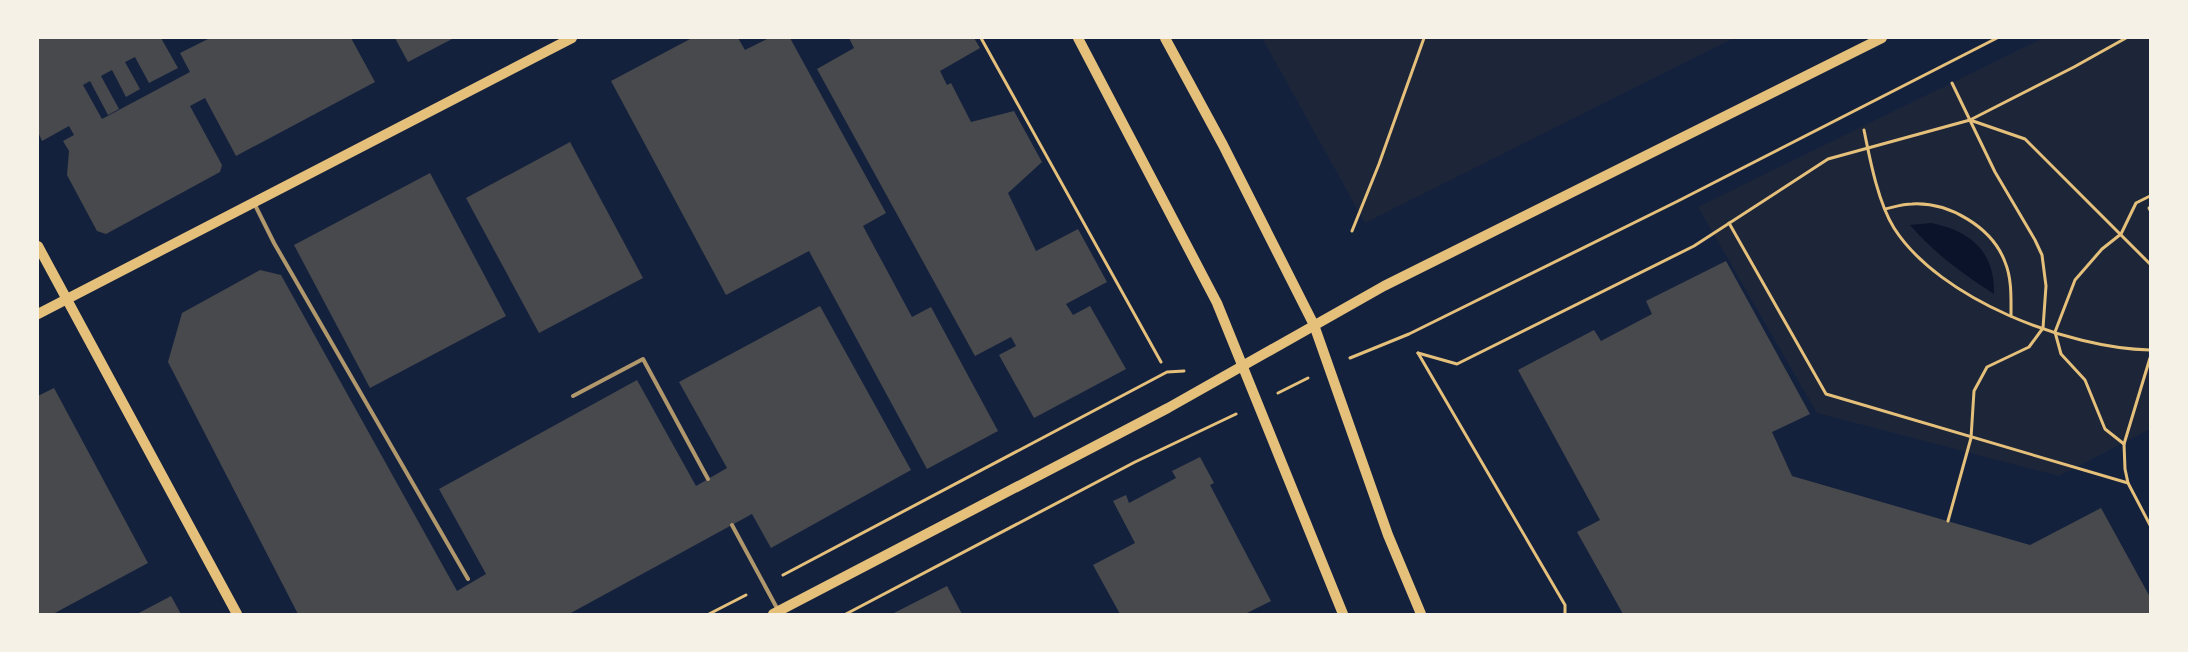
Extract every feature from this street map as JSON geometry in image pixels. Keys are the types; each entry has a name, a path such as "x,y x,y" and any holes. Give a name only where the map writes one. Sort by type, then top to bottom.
{"main road":[{"path":"38,314 572,38"},
{"path":"1078,38 1213,295 1244,366 1343,614"},
{"path":"1165,38 1223,145 1314,325 1385,527 1421,614"},
{"path":"776,613 1244,366 1392,282 1882,38"},
{"path":"38,246 237,614"}],"lane":[{"path":"254,202 274,243 468,579"},
{"path":"573,396 643,359 708,479"},
{"path":"732,525 765,585 776,613"}],"path":[{"path":"981,38 1161,362"},
{"path":"1352,230 1379,164 1424,38"},
{"path":"846,614 1135,462 1330,366 1409,334 1678,201 1997,38"},
{"path":"1565,614 1565,605 1418,352 1457,364 1694,246 1828,159 1970,120 2074,68 2126,38"},
{"path":"1948,521 1971,438 1974,391 1987,368 2029,347 2043,328 2046,286 2042,255 2028,225 1995,172 1952,83"},
{"path":"1970,120 2025,139 2150,264"},
{"path":"1864,130 1885,209 1894,227 1908,245 1932,269 1954,287 2011,316 2055,332 2133,350 2150,350"},
{"path":"2124,444 2106,428 2084,380 2061,354 2055,332 2076,280 2102,249 2121,234 2136,203 2150,196"},
{"path":"1885,209 1911,204 1930,205 1970,220 1999,248 2006,264 2011,284 2011,316"},
{"path":"1729,223 1826,394 2128,483"},
{"path":"2150,358 2124,444 2125,469 2128,483 2150,525"},
{"path":"709,614 1167,372 1186,371"}],"shaded area":[{"path":"1262,38 1734,38 1365,223"},
{"path":"2043,38 2150,38 2150,429 2059,476 1817,413 1698,207"},
{"path":"1931,223 1958,232 1978,246 1990,266 1994,294 1950,263 1910,225"}],"building":[{"path":"38,38 161,38 178,68 149,83 135,57 125,62 140,89 126,97 112,70 101,76 119,109 108,115 90,81 83,85 102,119 190,72 180,53 210,38 351,38 375,82 236,156 205,98 190,106 222,165 220,172 106,234 97,231 67,175 69,151 63,141 74,135 69,126 42,141 38,132"},
{"path":"395,38 454,38 408,62"},
{"path":"692,38 738,38 745,50 769,38 790,38 886,213 863,226 912,317 931,307 998,431 927,469 809,251 726,295 611,81"},
{"path":"849,38 974,38 980,48 940,71 947,85 951,83 971,122 1014,111 1042,162 1008,193 1036,251 1078,229 1107,282 1066,304 1073,315 1090,306 1126,369 1034,418 999,355 1016,346 1011,337 975,356 817,69 854,48"},
{"path":"570,142 643,278 539,333 466,198"},
{"path":"430,173 506,316 370,388 294,245"},
{"path":"1726,261 1810,414 1772,432 1792,476 2030,545 2101,508 2150,597 2150,614 1623,614 1577,532 1600,520 1518,370 1594,330 1601,341 1652,314 1646,301"},
{"path":"260,270 281,275 457,591 486,574 439,489 637,380 696,486 727,468 679,382 820,306 911,470 771,548 752,514 569,614 298,614 168,362 182,313"},
{"path":"54,388 148,563 53,614 38,614 38,396"},
{"path":"1200,457 1214,483 1210,485 1271,601 1245,614 1120,614 1093,565 1135,543 1113,501 1126,495 1129,503 1176,478 1172,471"},
{"path":"947,586 962,614 892,614"},
{"path":"171,596 181,614 137,614"}]}
